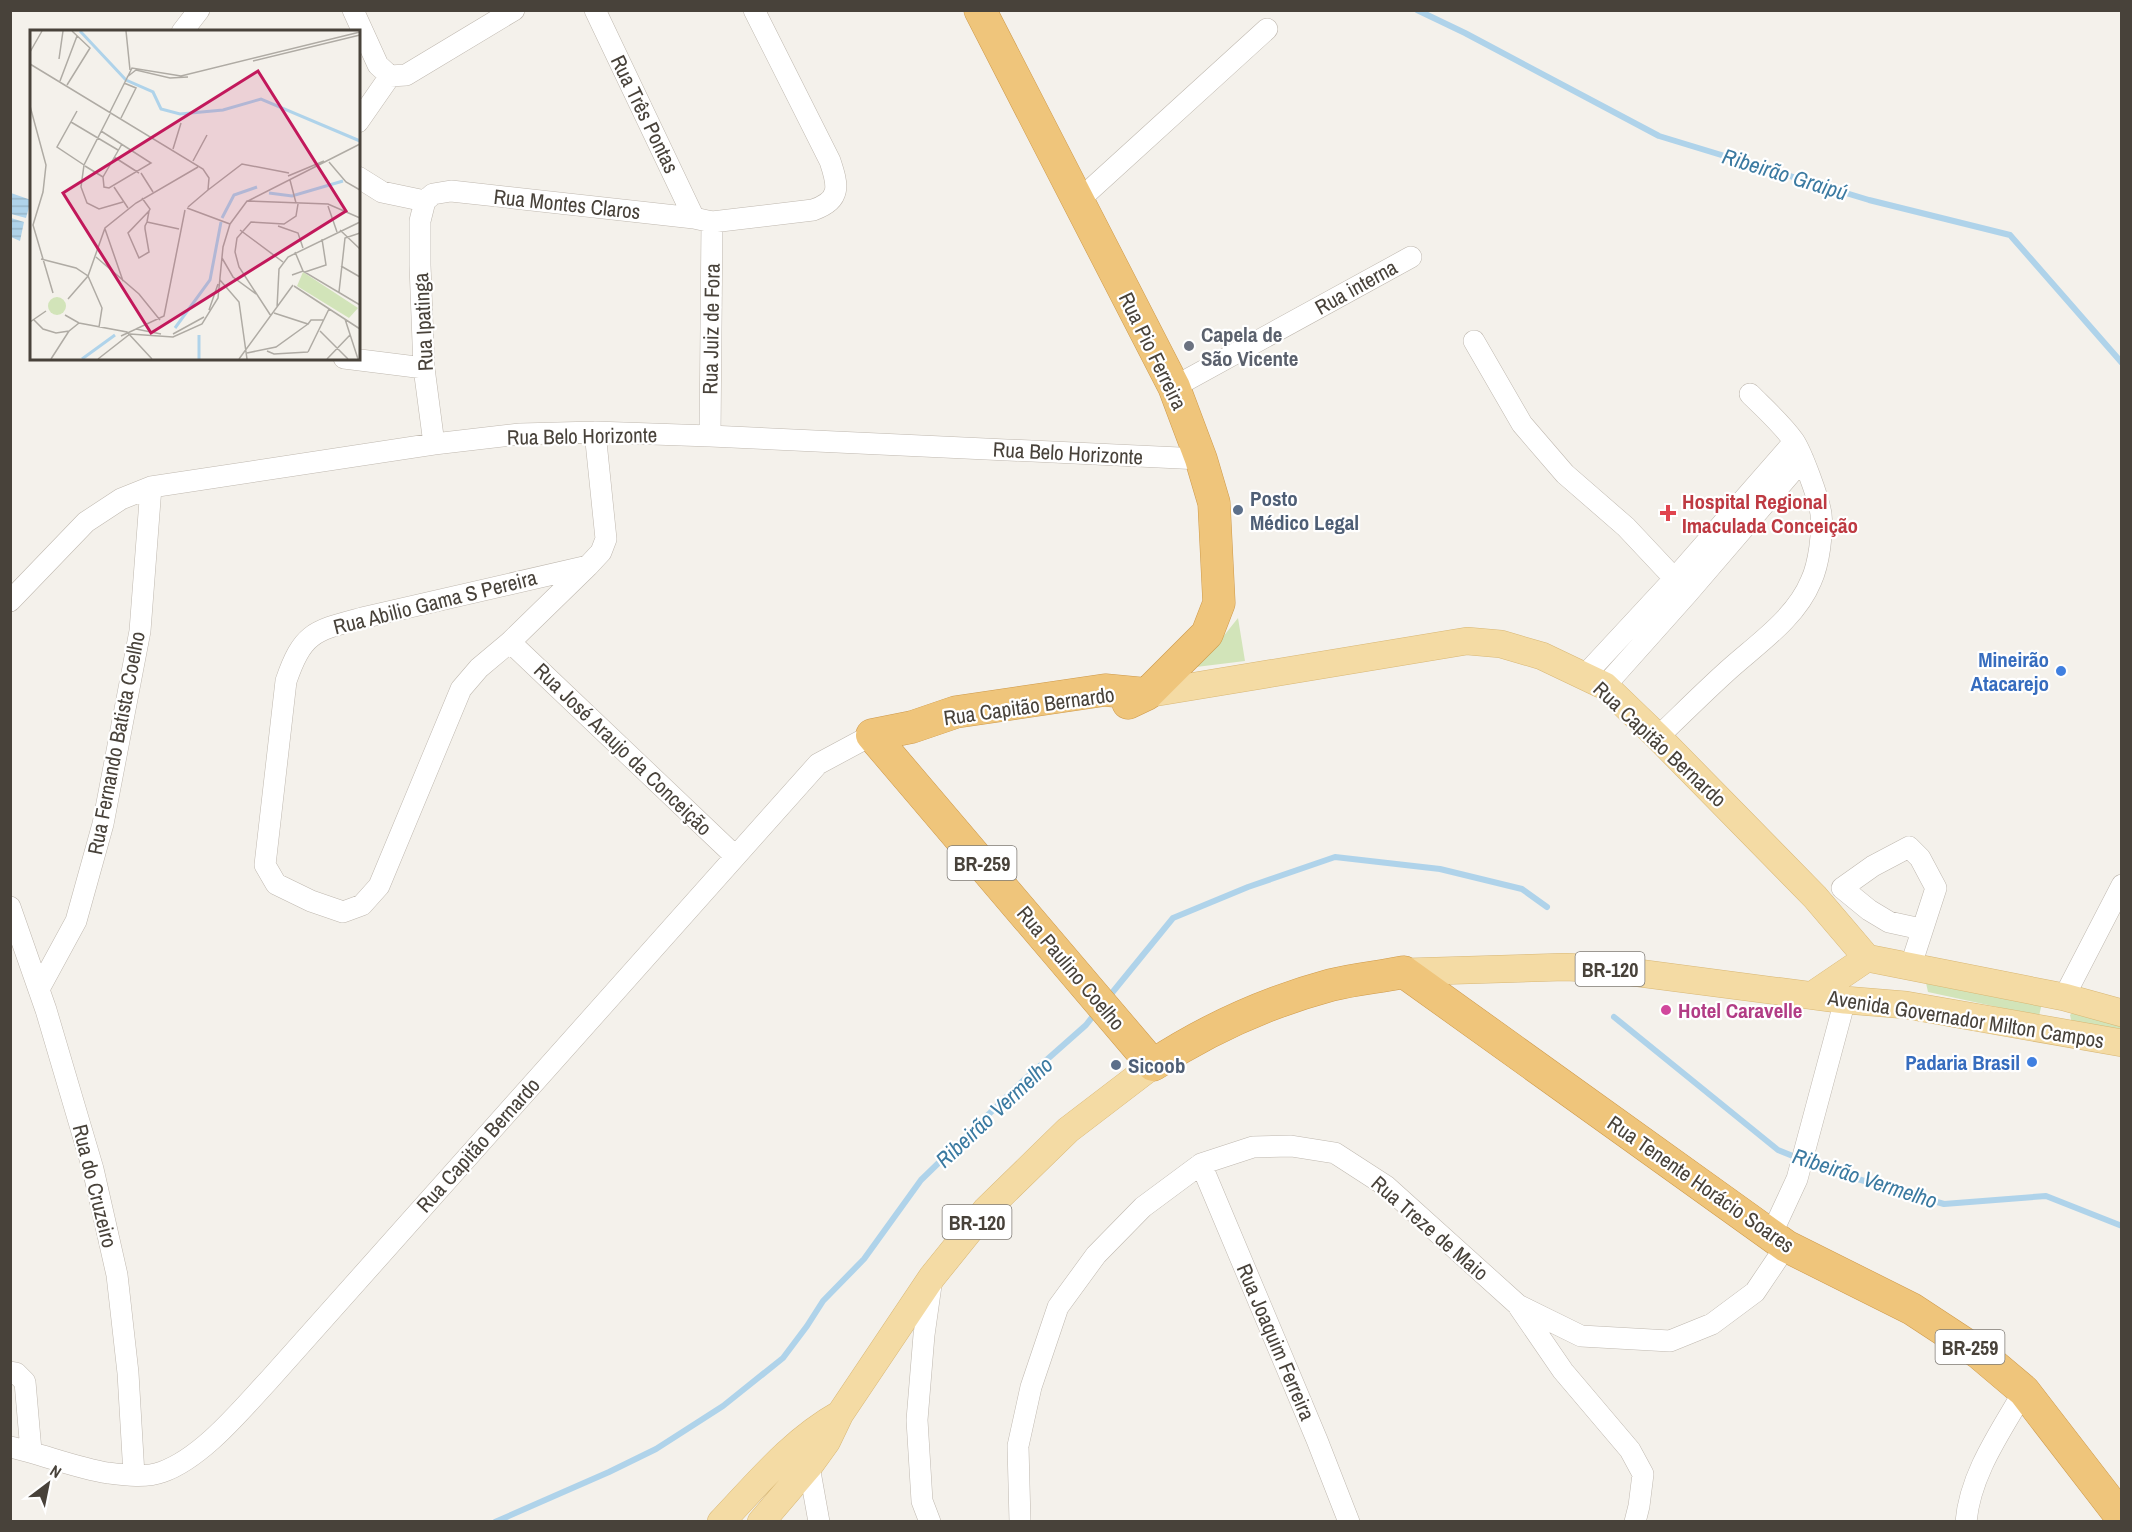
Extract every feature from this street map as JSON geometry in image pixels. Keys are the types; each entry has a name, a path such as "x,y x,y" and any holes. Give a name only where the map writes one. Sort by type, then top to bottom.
{"highway":[{"name":"Rua Pio Ferreira","path":"980,10 1174,387 1214,503 1219,603 1206,634 1147,694"},
{"name":"Rua Capitão Bernardo","path":"872,735 912,728 956,712 1106,690 1147,694"},
{"name":"Rua Paulino Coelho","path":"872,735 1153,1065"},
{"name":"Avenida Governador Milton Campos","path":"1153,1065 1240,1016 1331,985 1404,972"},
{"name":"Rua Tenente Horácio Soares","path":"1404,972 1779,1241 1912,1309 1980,1353 2024,1391 2121,1518"}],"main road":[{"name":"Rua Capitão Bernardo","path":"1147,694 1467,641 1501,644 1542,656 1595,681 1658,737 1815,897 1867,958"},
{"path":"1814,994 1867,958 2064,997 2121,1013"},
{"path":"1906,1005 1917,985 1916,975 1911,965"},
{"name":"Avenida Governador Milton Campos","path":"1404,972 1565,967 1608,969 1814,994 1845,1000 1906,1005 2121,1043"},
{"path":"2053,1031 2064,997"},
{"name":"Avenida Governador Milton Campos","path":"761,1521 803,1455 816,1427 840,1414 932,1277 986,1210 1068,1130 1153,1065"},
{"name":"Avenida Governador Milton Campos","path":"721,1521 803,1455"}],"street":[{"path":"184,30 199,10"},
{"path":"353,10 378,65 390,76 406,75 514,10"},
{"name":"Rua Três Pontas","path":"595,10 703,220"},
{"name":"Rua Montes Claros","path":"425,201 434,194 451,191 703,220 813,210 825,206 833,198 837,182 830,161 754,10"},
{"path":"1078,201 1267,29"},
{"path":"360,119 390,76"},
{"path":"360,178 382,192 425,201"},
{"name":"Rua Ipatinga","path":"425,201 420,221 424,368 434,444"},
{"name":"Rua Juiz de Fora","path":"703,220 710,436"},
{"name":"Rua interna","path":"1174,387 1411,257"},
{"path":"1474,341 1522,424 1565,474 1626,527 1682,586"},
{"path":"360,360 424,368"},
{"path":"1658,737 1797,605 1811,581 1819,556 1821,513 1798,450 1750,394"},
{"path":"510,642 601,552 606,539 595,432"},
{"name":"Rua Belo Horizonte","path":"10,601 86,522 121,499 151,487 434,444 520,434 595,432 1200,459"},
{"path":"1595,681 1682,586 1798,450"},
{"name":"Rua Fernando Batista Coelho","path":"39,989 76,921 103,824 140,631 151,487"},
{"name":"Rua Abilio Gama S Pereira","path":"510,642 479,668 461,689 379,886 362,905 343,912 311,901 276,884 266,865 286,681 295,657 308,638 326,628 588,566"},
{"name":"Rua José Araujo da Conceição","path":"510,642 735,856"},
{"name":"Rua Capitão Bernardo","path":"21,1449 106,1473 134,1475 161,1473 185,1460 221,1431 818,764 872,735"},
{"path":"1911,965 1936,888 1920,858 1909,847 1873,866 1842,888 1869,910 1889,922 1922,929"},
{"path":"2064,997 2121,885"},
{"name":"Rua do Cruzeiro","path":"10,907 39,989 93,1169 117,1275 128,1373 134,1475"},
{"path":"1849,936 1865,921 1869,910"},
{"name":"Rua Treze de Maio","path":"1020,1521 1018,1446 1030,1387 1058,1307 1096,1255 1143,1207 1201,1164 1253,1147 1291,1146 1335,1153 1386,1186 1518,1305 1581,1336 1670,1341 1712,1324 1755,1292 1779,1241 1845,1000"},
{"name":"Rua Joaquim Ferreira","path":"1201,1164 1349,1521"},
{"path":"930,1521 922,1501 917,1420 924,1335 932,1277"},
{"path":"1518,1305 1563,1371 1630,1450 1643,1474 1640,1506 1635,1521"},
{"path":"10,1372 16,1373 25,1382 21,1449"},
{"path":"1966,1521 1967,1505 1986,1459 2024,1391"},
{"path":"803,1455 819,1521"}],"green space":[{"path":"1238,618 1245,661 1188,668 1222,638"},
{"path":"1926,983 2042,1003 2039,1016 1928,992"},
{"path":"2077,1008 2121,1019 2121,1034 2072,1024 2070,1015"}],"water":[{"path":"11,193 30,200 26,218 11,214"},
{"path":"11,218 24,222 20,241 11,237"}],"waterway":[{"name":"Ribeirão Graipú","path":"1417,10 1659,136 1869,200 2010,235 2122,363"},
{"name":"Ribeirão Vermelho","path":"1107,999 1173,918 1248,887 1335,857 1440,869 1522,889 1547,907"},
{"name":"Ribeirão Vermelho","path":"495,1522 656,1449 723,1406 783,1358 823,1301 864,1259 921,1180 1025,1079 1086,1025 1097,1011"},
{"name":"Ribeirão Vermelho","path":"1614,1017 1778,1150 1830,1171 1944,1204 2046,1196 2122,1226"}],"place":[{"name":"Capela de São Vicente","path":"1189,346"},
{"name":"Posto Médico Legal","path":"1238,510"},
{"name":"Hospital Regional Imaculada Conceição","path":"1668,513"},
{"name":"Mineirão Atacarejo","path":"2061,671"},
{"name":"Hotel Caravelle","path":"1666,1010"},
{"name":"Padaria Brasil","path":"2032,1062"},
{"name":"Sicoob","path":"1116,1065"}]}
